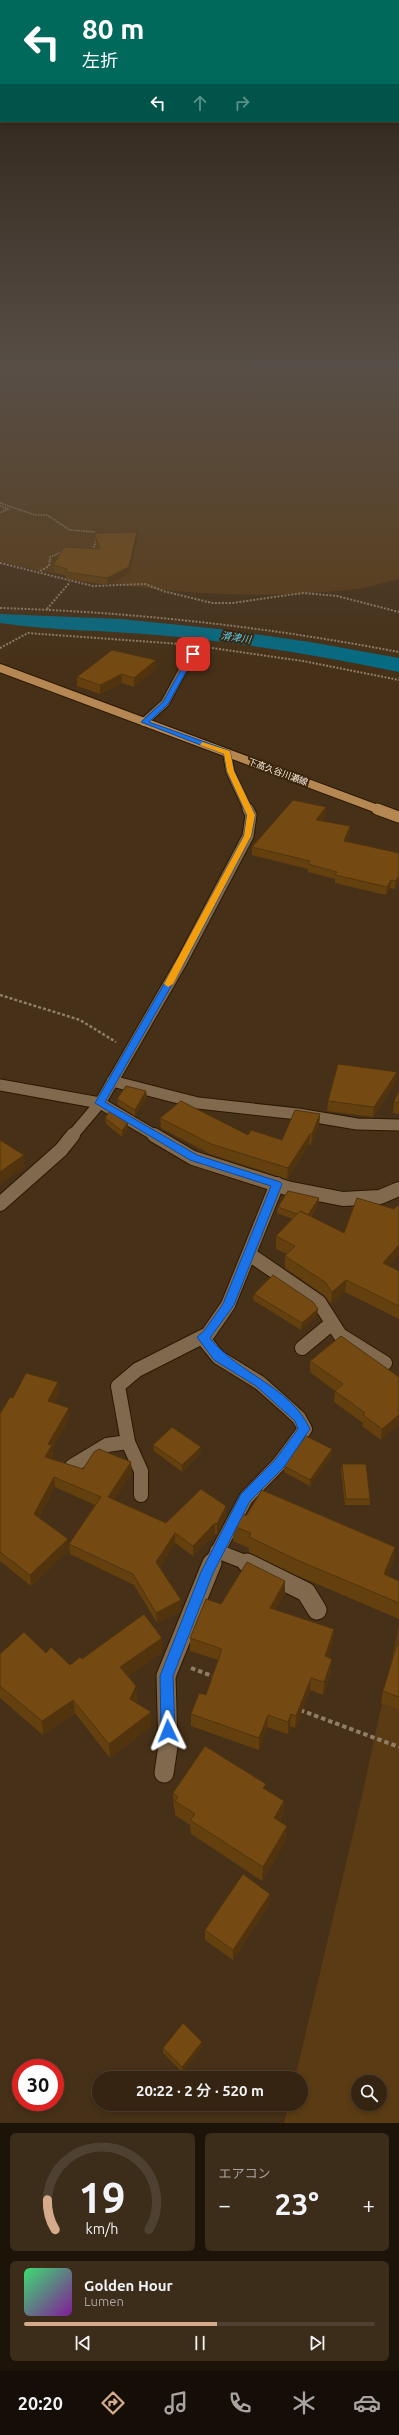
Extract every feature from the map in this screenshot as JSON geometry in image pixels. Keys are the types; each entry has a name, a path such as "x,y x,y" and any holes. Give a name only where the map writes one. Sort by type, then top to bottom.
{"main road":[{"name":"下高久谷川瀬線","path":"0,668 399,817"}],"street":[{"path":"144,722 165,703 196,646"},
{"path":"0,1204 61,1150 100,1103 182,960 248,836 251,815 230,771 227,753"},
{"path":"112,1081 198,1102 298,1114 357,1124 399,1125"},
{"path":"0,1085 100,1103 193,1158 277,1184 343,1199 380,1197 399,1189"},
{"path":"141,1495 141,1472 128,1442 118,1386 137,1370 208,1334 228,1305 277,1184"},
{"path":"249,1254 319,1302 331,1324 340,1335 385,1363"},
{"path":"302,1348 331,1324"},
{"path":"164,1772 168,1746 166,1676 217,1551 246,1498 279,1464 305,1429 299,1418 286,1406 260,1383 218,1356 202,1337"},
{"path":"72,1466 107,1445 128,1442"},
{"path":"217,1551 261,1568 306,1592 317,1610"}],"path":[{"path":"0,503 35,516 47,515 70,530 97,533 95,549 90,550"},
{"path":"0,506 8,509 0,513"},
{"path":"39,571 49,566 50,557 68,551"},
{"path":"0,563 39,571 70,582 102,587 139,583 191,599 219,604 284,594 318,594 348,598 380,609 399,612"},
{"path":"47,609 70,582"},
{"path":"0,608 47,609 168,617 264,628 399,652"},
{"path":"0,995 80,1020 130,1050"},
{"path":"172,1661 224,1681"},
{"path":"298,1709 399,1746"}],"shaded area":[{"path":"0,468 399,468 399,579 372,586 302,594 215,594 129,586 0,562"},
{"path":"399,1625 399,2123 284,2123 287,2111 308,2111 308,2071 297,2071 361,1800"}],"water":[{"name":"滑津川","path":"0,614 121,619 219,629 310,642 399,658 399,672 339,660 218,641 137,633 19,626 0,623"}],"building":[{"path":"137,532 129,567 107,578 66,572 67,569 53,565 64,547 100,549 94,533"},
{"path":"112,650 156,660 134,678 122,674 100,685 77,677"},
{"path":"293,800 326,807 316,820 350,826 344,841 399,853 399,875 396,881 391,880 387,887 335,875 337,872 308,864 310,861 252,847"},
{"path":"338,1064 397,1072 374,1107 328,1101"},
{"path":"126,1086 146,1091 135,1110 117,1099"},
{"path":"399,1090 399,1103 394,1102"},
{"path":"181,1101 248,1135 251,1130 282,1140 295,1110 320,1114 312,1134 310,1134 288,1168 211,1144 160,1118"},
{"path":"110,1111 128,1122 122,1131 105,1118"},
{"path":"0,1140 24,1155 0,1172"},
{"path":"288,1191 319,1198 308,1215 300,1211 297,1214 278,1207"},
{"path":"357,1198 394,1209 399,1204 399,1245 383,1263 399,1271 399,1306 346,1280 332,1292 325,1282 285,1256 295,1246 276,1236 300,1211 344,1233"},
{"path":"273,1275 313,1302 318,1309 302,1323 254,1294"},
{"path":"341,1336 399,1377 399,1415 382,1429 363,1415 365,1413 335,1391 343,1384 310,1361"},
{"path":"26,1373 58,1382 48,1401 69,1408 48,1444 52,1445 45,1457 83,1469 94,1452 99,1449 131,1462 108,1497 166,1523 201,1489 226,1506 217,1524 215,1523 193,1546 175,1533 156,1562 181,1600 156,1613 133,1574 69,1544 101,1497 54,1477 34,1514 68,1539 30,1575 0,1552 0,1414 10,1397 13,1398"},
{"path":"172,1427 201,1447 182,1465 153,1445"},
{"path":"306,1436 332,1449 310,1480 284,1466"},
{"path":"342,1464 366,1464 370,1499 346,1499"},
{"path":"262,1490 395,1547 384,1574 399,1581 399,1603 297,1560 249,1537 251,1533 233,1526 241,1512 246,1516"},
{"path":"247,1562 285,1581 270,1608 334,1629 325,1656 332,1659 324,1682 311,1678 296,1716 291,1714 288,1722 268,1715 259,1738 191,1714 199,1693 206,1695 222,1649 190,1638 206,1599 221,1604"},
{"path":"144,1614 162,1638 120,1667 136,1686 130,1699 151,1712 109,1744 73,1700 42,1721 0,1686 0,1654 24,1632 46,1653 51,1647 70,1665 80,1657 82,1659"},
{"path":"397,1644 399,1645 399,1697 383,1691"},
{"path":"205,1746 266,1784 263,1788 284,1801 274,1818 287,1826 263,1867 190,1820 195,1814 175,1801 178,1797 173,1793"},
{"path":"243,1874 270,1894 233,1950 205,1930"},
{"path":"183,2023 202,2042 182,2067 163,2048"}],"slow traffic":[{"path":"168,984 248,836 251,815 230,771 227,753 202,744"}],"route":[{"path":"168,1731 166,1676 207,1572 232,1521 246,1498 279,1464 294,1446 305,1429 299,1418 286,1406 260,1383 218,1356 202,1337 208,1334 228,1305 277,1184 193,1158 100,1103 182,960 248,836 251,815 230,771 227,753 144,722 165,703 193,654"}]}
